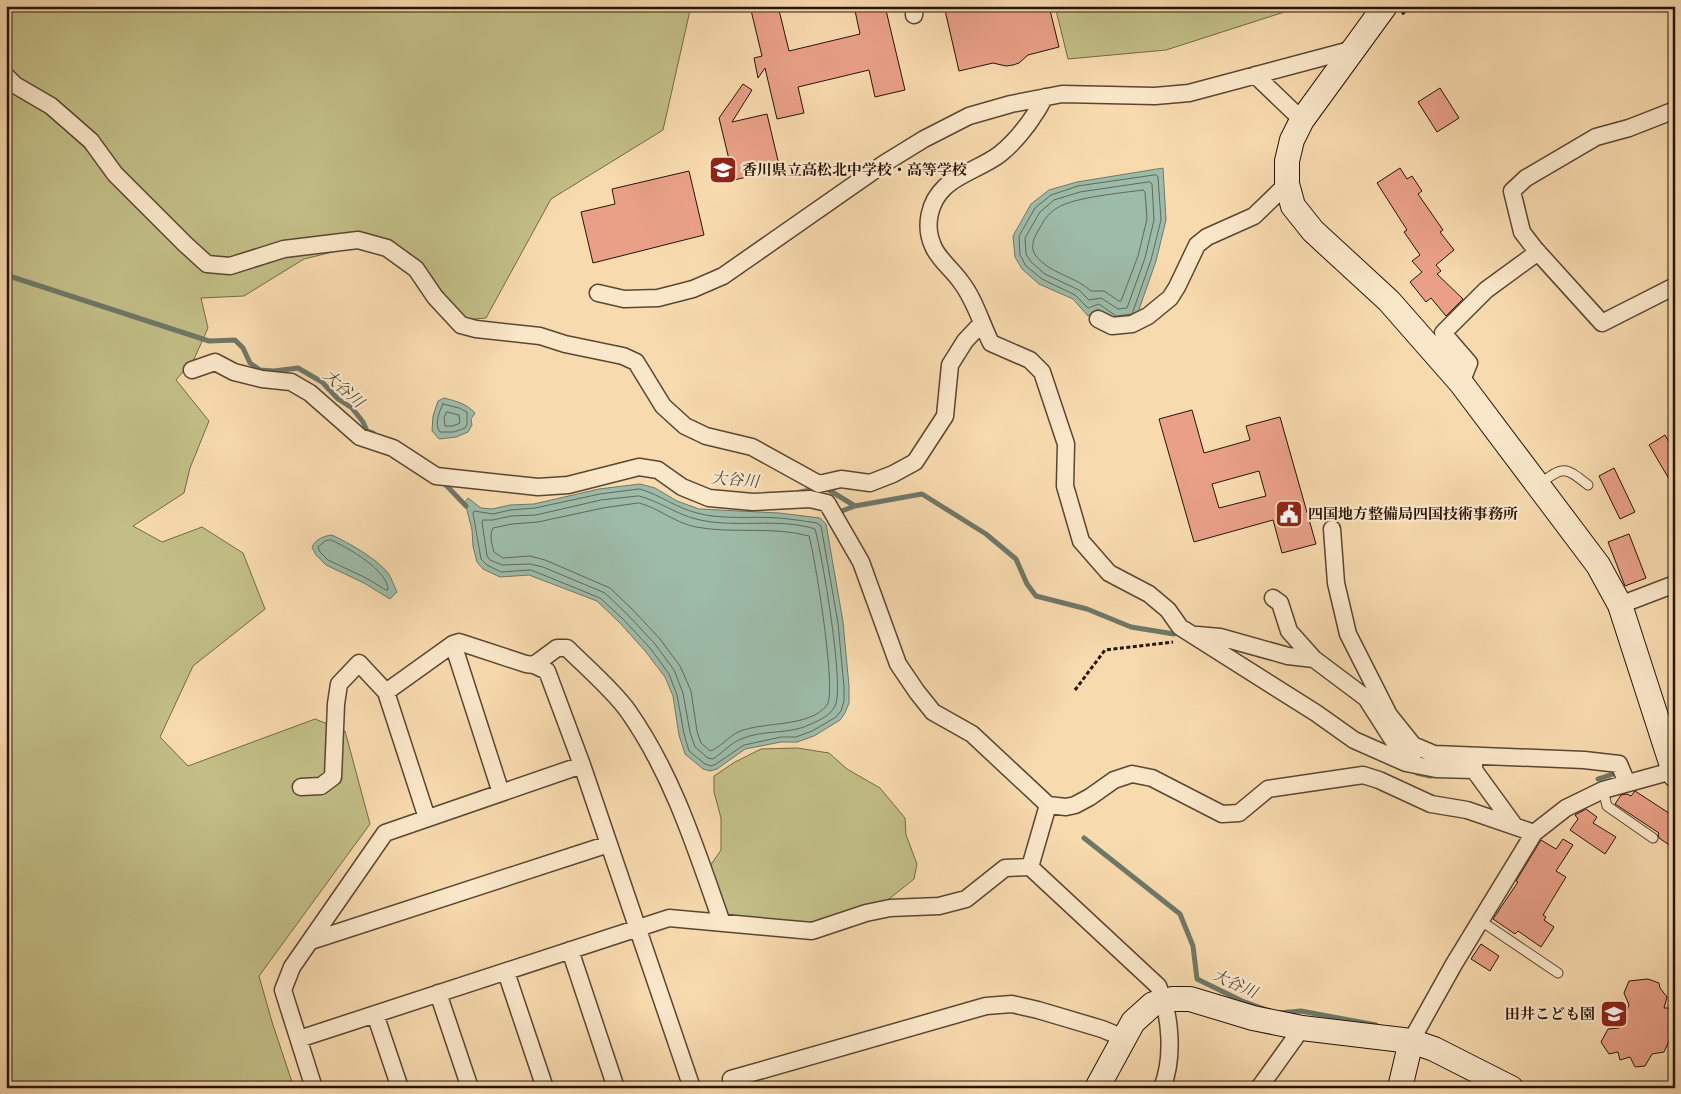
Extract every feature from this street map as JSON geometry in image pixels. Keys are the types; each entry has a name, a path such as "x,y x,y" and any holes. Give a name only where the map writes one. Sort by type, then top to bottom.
{"street":[{"path":"1385,6 1302,120 1292,140 1287,161 1287,184 1293,206 1313,232 1389,301 1461,383 1598,565 1620,605 1674,773 1603,790 1566,808 1534,833 1454,964 1409,1051 1400,1088"},
{"path":"598,293 624,299 658,298 693,289 723,276 885,163 924,139 969,116 1011,104 1062,94 1155,96 1189,93 1354,49"},
{"path":"1255,75 1302,120"},
{"path":"6,76 14,86 51,106 91,141 116,174 207,264 230,266 284,249 358,240 387,248 416,269 435,297 461,325 476,329 540,336 565,344 622,356 636,362 663,406 685,426 706,436 752,448 819,484 827,503 861,562 898,664 917,692 933,712 972,734 1048,805 1066,807 1076,805 1114,780 1132,774 1152,778 1222,814 1238,813 1268,790 1364,775 1431,804 1467,810 1534,833"},
{"path":"1045,98 1031,122 1006,149 945,186 934,202 928,217 929,233 933,248 962,282 969,294 991,343 1030,360 1042,372 1066,444 1065,486 1082,541 1109,573 1149,594 1168,610 1180,627 1316,712 1354,740 1406,763 1436,769 1474,763 1584,760 1619,764 1626,783"},
{"path":"1675,110 1629,128 1596,136 1526,178 1512,191 1522,232 1602,323 1675,286"},
{"path":"1098,319 1112,326 1132,324 1148,316 1170,298 1197,245 1207,237 1254,216 1287,184"},
{"path":"1461,383 1469,363 1443,333 1486,290 1538,252"},
{"path":"819,484 841,479 870,483 893,474 915,462 945,416 950,365 965,341 982,324"},
{"path":"192,370 215,362 234,372 262,379 291,382 310,393 360,437 393,448 436,476 538,488 568,485 639,467 658,470 682,487 709,498 753,502 810,499 827,503"},
{"path":"1332,529 1336,583 1348,634 1389,715 1413,745 1434,754 1474,763 1514,825"},
{"path":"1620,605 1675,584"},
{"path":"1273,598 1280,603 1290,631 1314,659 1366,698 1396,745 1418,765"},
{"path":"1193,635 1220,637 1288,656 1314,659"},
{"path":"386,692 453,644 459,642 534,665 547,671 582,765 692,1088"},
{"path":"453,644 501,793"},
{"path":"534,665 557,648 567,648 627,710 656,755 682,810 722,923"},
{"path":"300,787 322,786 333,777 336,704 339,684 359,663 386,692 427,818"},
{"path":"314,1088 283,990 292,967 385,833 582,765"},
{"path":"1030,867 1048,805"},
{"path":"311,940 608,844"},
{"path":"298,1039 669,918 812,931 866,913 890,908 939,906 966,899 1005,868 1030,867 1158,986 1165,1001 1169,1028 1169,1055 1162,1088"},
{"path":"570,950 616,1088"},
{"path":"506,972 545,1088"},
{"path":"438,993 470,1088"},
{"path":"1097,1088 1133,1022 1153,1004 1190,998 1253,1018 1409,1051 1434,1049 1511,1088"},
{"path":"731,1079 986,1006 1012,1004 1038,1010 1102,1029 1124,1038"},
{"path":"375,1014 400,1088"},
{"path":"1259,1088 1302,1028"}],"lane":[{"path":"1538,485 1563,470 1570,471 1588,485"},
{"path":"1603,790 1607,806 1653,838"},
{"path":"1481,921 1558,973"}],"path":[{"path":"1075,690 1104,650 1178,641 1193,635"}],"shaded area":[{"path":"6,6 691,6 663,130 551,199 486,318 462,320 424,266 382,240 304,259 244,296 201,298 208,328 194,359 176,380 209,421 190,468 184,493 133,526 162,542 202,527 243,553 265,609 193,666 160,737 188,766 315,719 345,731 370,824 259,976 294,1088 6,1088"},
{"path":"1055,6 1303,6 1166,50 1068,59"},
{"path":"797,748 829,753 847,769 880,788 905,818 906,835 917,864 914,879 889,899 865,909 811,924 771,922 726,914 710,866 721,850 721,818 714,792 714,776 735,762 761,749"}],"water":[{"path":"1163,168 1166,220 1156,261 1136,318 1115,321 1098,309 1088,316 1073,299 1039,284 1022,269 1015,257 1013,236 1031,204 1049,190 1077,182"},
{"path":"444,398 465,405 475,413 471,419 472,425 468,432 456,437 439,439 432,431 433,416 438,401"},
{"path":"640,484 655,488 677,501 699,509 779,513 820,518 826,524 843,622 849,686 849,703 840,720 814,736 797,742 781,742 745,749 717,769 710,771 703,769 685,754 679,735 673,696 665,677 646,652 597,601 529,575 500,577 483,569 477,562 465,502 468,498 481,508 492,509 510,505 534,504 599,489"},
{"path":"332,535 377,562 388,573 397,592 390,599 364,583 326,565 316,555 312,547 320,538"}],"building":[{"path":"750,6 778,6 789,51 860,34 854,6 885,6 905,90 875,97 869,70 798,87 804,113 777,119 765,68 758,78 754,58 762,56"},
{"path":"944,6 1049,6 1059,47 1028,55 1019,63 1013,65 1006,66 993,63 959,71"},
{"path":"743,84 752,90 732,122 767,114 780,169 734,180 719,118"},
{"path":"1440,88 1459,118 1437,132 1418,102"},
{"path":"1400,168 1407,179 1412,176 1422,191 1418,194 1443,230 1440,232 1454,250 1436,265 1441,271 1437,274 1463,299 1446,316 1431,298 1426,302 1410,282 1422,272 1412,261 1420,255 1404,232 1407,230 1377,183"},
{"path":"689,171 704,235 593,263 581,212 615,204 612,189"},
{"path":"1192,410 1204,453 1250,440 1246,426 1280,417 1316,544 1282,553 1273,520 1194,542 1159,419","holes":["1259,471 1266,496 1219,508 1212,484"]},
{"path":"1665,435 1675,452 1675,489 1649,445"},
{"path":"1614,468 1635,512 1620,519 1599,476"},
{"path":"1629,534 1646,578 1625,586 1608,542"},
{"path":"1635,791 1675,817 1675,849 1659,838 1659,833 1615,804 1621,795 1627,794 1631,796"},
{"path":"1586,809 1597,817 1593,823 1616,837 1605,854 1570,830 1578,819 1575,815"},
{"path":"1563,839 1573,845 1556,871 1566,877 1543,915 1546,917 1544,920 1554,927 1541,947 1518,931 1515,934 1493,919 1518,882 1516,881 1541,840 1556,849"},
{"path":"1481,944 1499,956 1490,971 1471,959"},
{"path":"1648,979 1659,983 1660,988 1667,997 1664,1008 1673,1008 1675,1028 1664,1052 1652,1054 1645,1066 1635,1067 1630,1057 1620,1060 1618,1052 1609,1054 1601,1042 1608,1029 1619,1028 1629,1005 1624,993 1629,981"}],"waterway":[{"name":"大谷川","path":"6,275 209,341 235,340 243,348 250,363 260,370 274,371 298,368 322,382 338,399 352,408 363,422 367,431 373,433"},
{"path":"444,483 466,506"},
{"name":"大谷川","path":"800,492 812,490"},
{"path":"829,490 855,506 922,494 986,534 1016,559 1027,584 1036,596 1087,609 1131,627 1174,634"},
{"path":"839,512 855,506"},
{"path":"1598,779 1619,772"},
{"path":"1417,773 1430,776 1438,775"},
{"name":"大谷川","path":"1084,838 1180,914 1193,946 1197,979 1242,1001 1267,1010"},
{"name":"大谷川","path":"1278,1013 1301,1011 1376,1025"}],"place":[{"name":"香川県立高松北中学校・高等学校","path":"723,170"},
{"name":"四国地方整備局四国技術事務所","path":"1289,514"},
{"name":"田井こども園","path":"1614,1014"}]}
